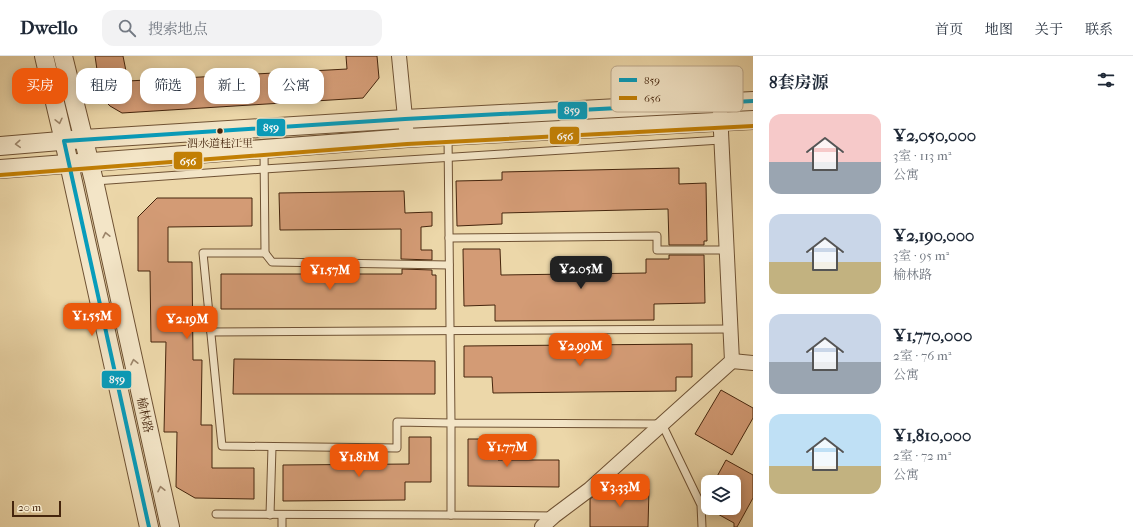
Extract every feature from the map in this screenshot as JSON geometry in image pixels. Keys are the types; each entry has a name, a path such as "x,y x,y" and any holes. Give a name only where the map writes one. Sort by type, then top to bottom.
{"street":[{"name":"榆林路","path":"44,56 149,527"},
{"name":"榆林路","path":"63,56 90,162 170,527"},
{"path":"399,56 406,138"},
{"path":"743,102 753,101"},
{"path":"0,146 84,139 405,119 611,109"},
{"path":"720,112 732,361"},
{"path":"0,169 69,165 90,162 406,138 753,120"},
{"path":"542,527 590,489 732,361 753,363"}],"lane":[{"path":"448,136 451,515"},
{"path":"94,181 721,140"},
{"path":"264,149 265,253 272,262 449,265"},
{"path":"449,238 657,236 657,250 726,250"},
{"path":"265,253 203,253 222,446 397,448 397,422 662,424 701,505 702,527"},
{"path":"211,332 730,329"},
{"path":"270,515 272,447"},
{"path":"216,514 554,516"},
{"path":"282,515 282,527"}],"building":[{"path":"95,56 123,56 125,68 97,68"},
{"path":"346,56 377,56 379,78 363,98 324,100 324,70 347,69"},
{"path":"268,73 268,104 122,113 108,104 132,104 132,81 140,80 140,104 196,104 196,77 204,77 204,104 260,104 260,74"},
{"path":"679,168 679,184 706,183 707,241 704,241 704,245 669,245 668,209 502,213 502,224 457,226 456,181 502,180 502,172"},
{"path":"404,191 405,213 432,212 432,226 421,227 421,250 432,250 432,260 401,259 401,229 280,230 279,193"},
{"path":"157,198 252,198 252,226 168,227 168,262 192,262 193,360 202,360 201,425 212,425 212,468 254,468 254,499 195,498 176,487 177,432 164,432 166,342 151,342 150,271 138,271 138,217"},
{"path":"463,249 500,249 501,275 646,273 646,259 669,259 669,255 704,255 705,303 654,304 654,320 495,321 495,305 464,306"},
{"path":"402,269 432,270 432,275 436,275 436,309 221,309 221,274 402,274"},
{"path":"692,344 692,377 676,377 676,391 493,393 492,377 464,377 464,346"},
{"path":"234,359 435,361 435,394 233,394"},
{"path":"721,390 753,408 753,418 732,455 695,434"},
{"path":"409,437 431,437 431,482 405,482 405,500 283,501 283,465 409,464"},
{"path":"468,439 499,439 498,460 559,460 559,487 468,486"},
{"path":"726,460 753,475 753,498 737,527 734,527 734,523 720,515 741,515 741,475 718,475"},
{"path":"603,489 649,489 648,527 590,527 590,499"}],"transit line":[{"name":"859","path":"743,102 753,101"},
{"name":"859","path":"149,527 64,141 405,119 611,108"},
{"name":"656","path":"0,175 407,144 753,126"}],"place":[{"name":"泗水道桂江里","path":"220,131"}]}
